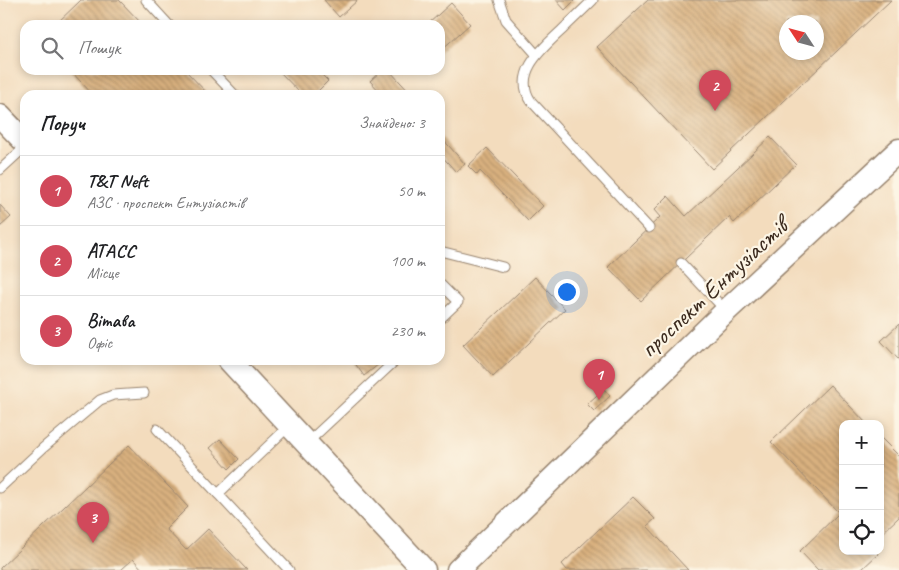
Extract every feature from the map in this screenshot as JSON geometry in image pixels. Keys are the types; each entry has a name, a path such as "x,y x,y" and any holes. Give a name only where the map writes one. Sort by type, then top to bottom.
{"street":[{"path":"0,116 20,137"},
{"name":"проспект Ентузіастів","path":"458,570 726,311 899,150"},
{"path":"234,365 424,570"}],"lane":[{"path":"146,0 164,20"},
{"path":"499,0 506,20 536,54"},
{"path":"593,0 536,54 526,75 524,90 527,96 649,228"},
{"path":"217,75 230,90"},
{"path":"0,170 20,152"},
{"path":"445,252 503,267"},
{"path":"681,263 726,311"},
{"path":"445,289 458,302 445,314"},
{"path":"307,443 391,365"},
{"path":"0,488 43,448 100,400 114,395 144,392"},
{"path":"218,494 290,425"},
{"path":"157,429 289,570"}],"building":[{"path":"81,0 119,0 138,20 60,20"},
{"path":"324,0 358,0 339,17"},
{"path":"556,0 575,0 565,10"},
{"path":"648,0 891,0 712,169 597,47"},
{"path":"451,3 470,24 445,46 445,20 432,20"},
{"path":"75,75 190,75 204,90 88,90"},
{"path":"283,75 322,75 328,81 319,90 297,90"},
{"path":"377,75 394,75 407,90 378,90 370,81"},
{"path":"770,137 796,164 734,223 729,217 641,301 608,267 660,217 654,210 668,196 686,216"},
{"path":"445,142 465,164 456,172 445,160"},
{"path":"487,148 543,206 528,221 480,171 477,175 468,166"},
{"path":"0,205 11,217 0,227"},
{"path":"535,277 565,309 493,377 463,345"},
{"path":"899,324 899,360 881,341"},
{"path":"356,365 378,365 364,376"},
{"path":"830,385 863,420 839,420 839,513 771,442"},
{"path":"604,389 610,396 594,411 587,404"},
{"path":"220,439 239,459 229,469 210,448"},
{"path":"884,441 899,456 899,517 884,531"},
{"path":"129,445 188,507 166,529 186,550 208,529 247,570 143,570 133,559 121,570 0,570 0,568"},
{"path":"633,497 655,519 647,526 688,570 567,570 562,564"},
{"path":"839,513 839,555 877,555 861,570 818,570 800,551"}],"place":[{"name":"АТАСС","path":"715,111"},
{"name":"T&T Neft","path":"599,400"},
{"name":"Вітава","path":"93,543"}]}
